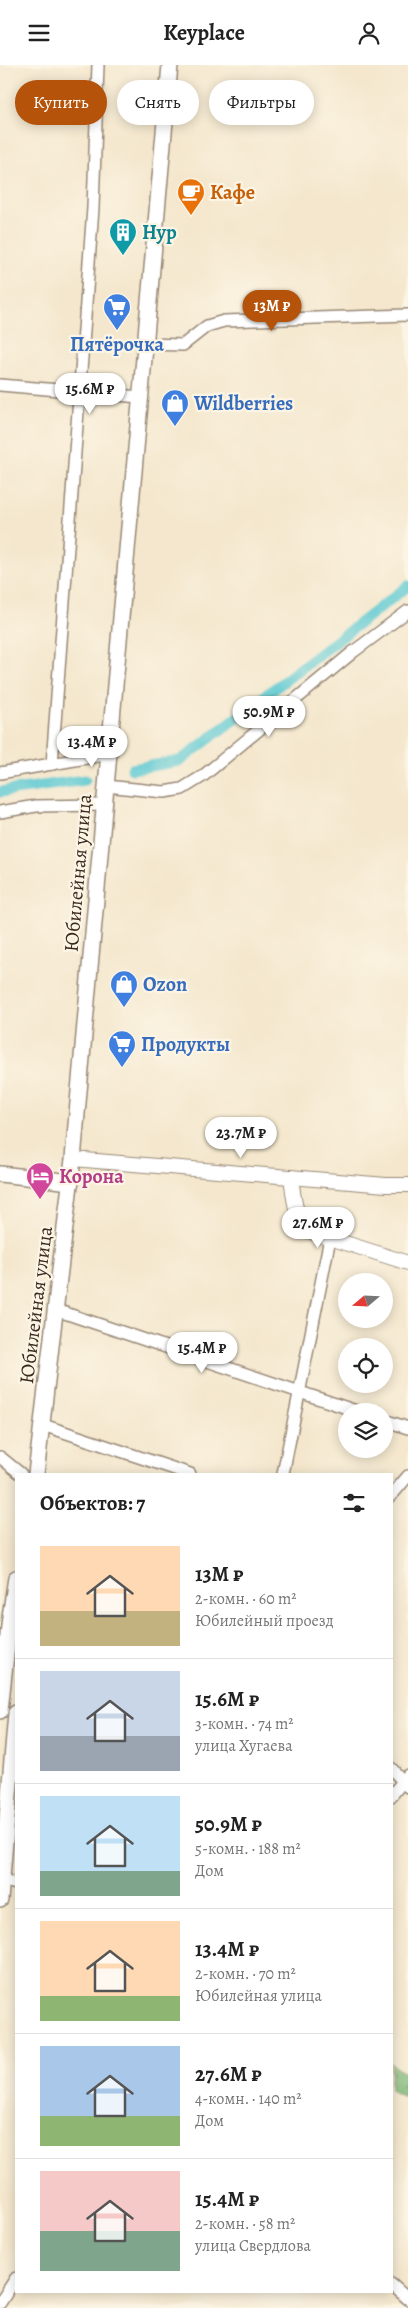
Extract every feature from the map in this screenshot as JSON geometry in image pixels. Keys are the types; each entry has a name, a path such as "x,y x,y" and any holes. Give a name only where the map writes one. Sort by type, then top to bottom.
{"main road":[{"name":"Юбилейная улица","path":"36,1473 71,1182 170,65"},
{"path":"0,1174 71,1182"},
{"path":"0,1711 3,1650 15,1584"},
{"path":"0,1900 9,1882 15,1737"}],"street":[{"path":"52,764 93,208 98,65"},
{"path":"145,344 183,345 207,326 224,321 408,315"},
{"path":"0,385 140,397"},
{"path":"106,786 164,792 182,789 203,776 353,653 408,611"},
{"path":"0,773 109,754"},
{"path":"0,812 36,807 104,805"},
{"path":"73,1159 408,1185"},
{"path":"291,1177 295,1208 300,1221 308,1231 408,1263"},
{"path":"283,1473 330,1238"},
{"path":"56,1310 338,1405"},
{"path":"393,1423 408,1428"},
{"path":"42,1425 187,1473"},
{"path":"0,1457 20,1473"},
{"path":"393,1494 408,1476"},
{"path":"393,1770 406,1781 393,1794"},
{"path":"0,2303 15,2280"},
{"path":"393,2286 408,2299"}],"green space":[{"path":"393,2065 408,2076 408,2099 393,2091"}],"waterway":[{"path":"132,769 180,761 408,586"},
{"path":"0,792 85,780"}],"place":[{"name":"Кафе","path":"191,216"},
{"name":"Нур","path":"123,256"},
{"name":"Пятёрочка","path":"117,331"},
{"name":"Wildberries","path":"175,427"},
{"name":"Ozon","path":"124,1008"},
{"name":"Продукты","path":"122,1068"},
{"name":"Корона","path":"40,1200"}]}
